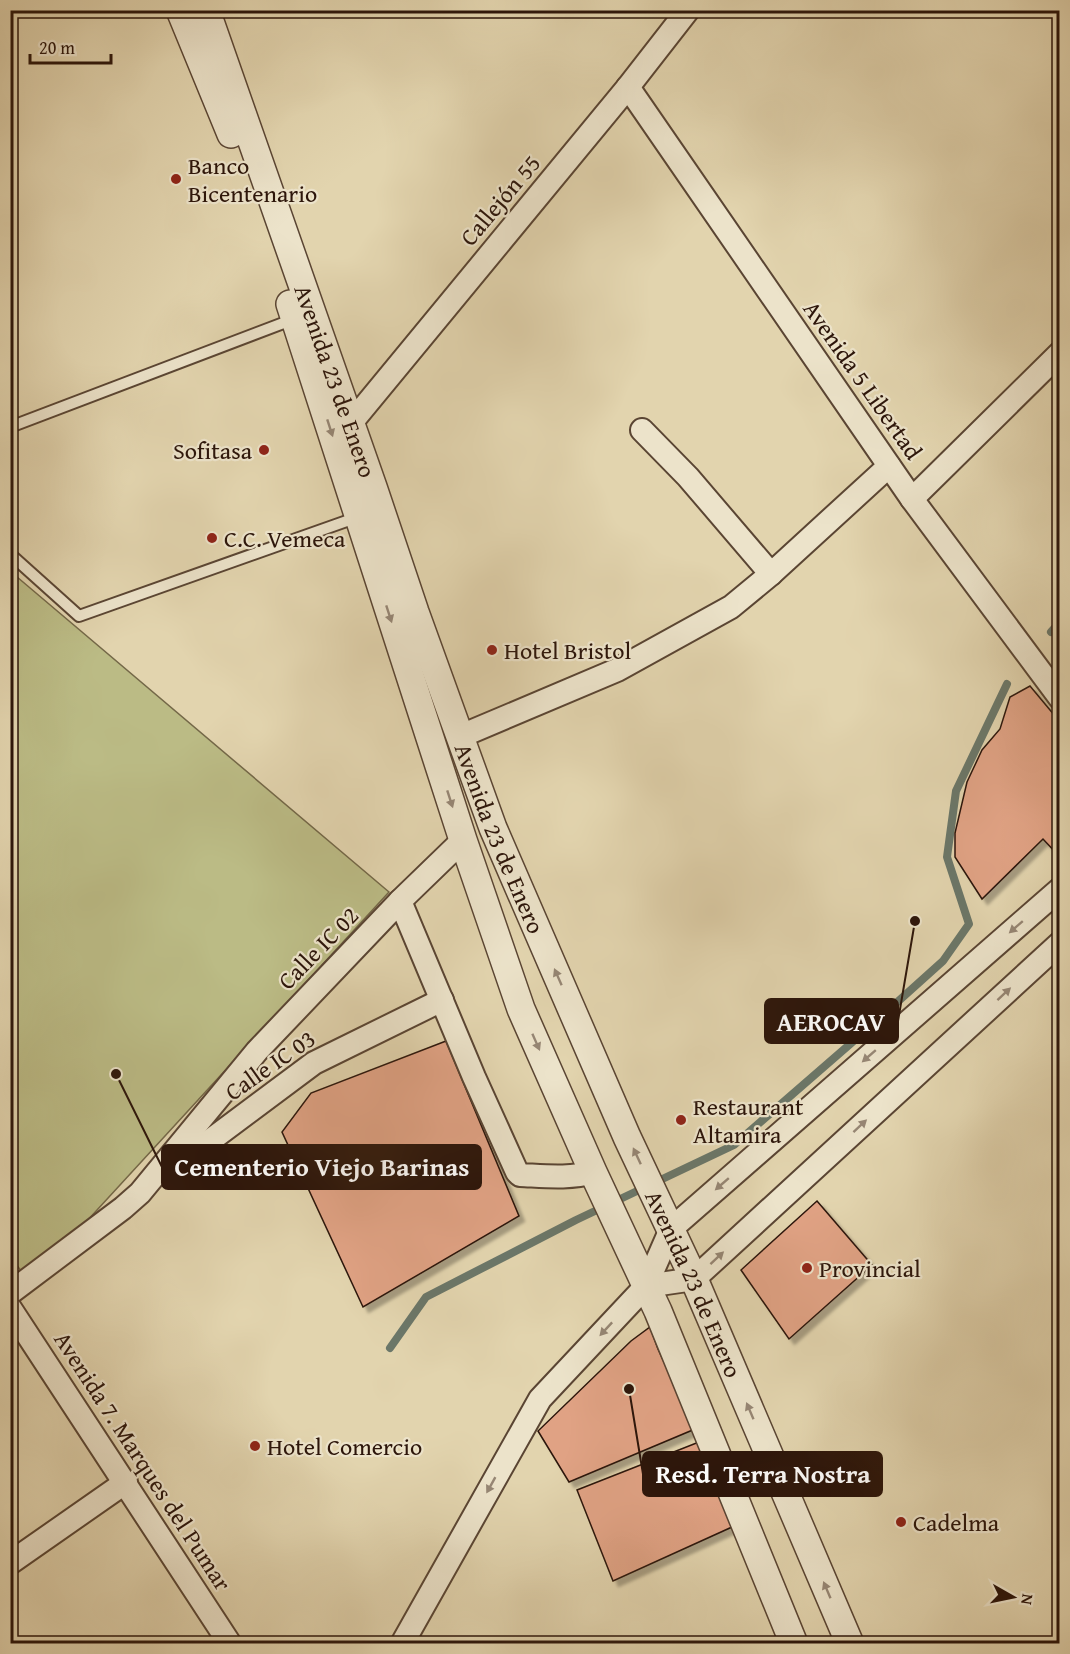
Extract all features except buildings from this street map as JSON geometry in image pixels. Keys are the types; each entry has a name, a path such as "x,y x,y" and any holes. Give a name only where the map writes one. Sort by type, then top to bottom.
{"street":[{"path":"180,10 245,145"},
{"name":"Callejón 55","path":"351,423 628,87 688,10"},
{"path":"207,19 245,145"},
{"name":"Avenida 5 Libertad","path":"628,87 912,499 1059,698"},
{"name":"Avenida 23 de Enero","path":"245,145 295,319 358,517 463,840 521,1009 662,1322 794,1644"},
{"name":"Avenida 23 de Enero","path":"245,145 351,423 493,828 627,1137 694,1279 850,1644"},
{"path":"912,499 1059,353"},
{"path":"642,430 688,477 771,574"},
{"path":"461,736 618,670 731,607 771,574 889,466"},
{"name":"Calle IC 02","path":"10,1293 140,1193 257,1051 400,901 463,840"},
{"path":"402,1644 540,1399 646,1286 671,1229 1059,889"},
{"path":"400,901 474,1077 517,1172 520,1175 559,1176 593,1172"},
{"path":"646,1286 694,1279 1059,943"},
{"name":"Calle IC 03","path":"140,1193 314,1063 442,1000"},
{"name":"Avenida 7. Marques del Pumar","path":"10,1308 230,1644"},
{"path":"10,1563 126,1482"}],"lane":[{"path":"10,426 295,319"},
{"path":"10,554 79,616 358,517"}],"green space":[{"path":"10,571 389,892 30,1283 10,1256"}],"waterway":[{"path":"1051,632 1060,622"},
{"path":"390,1348 426,1297 576,1220 734,1145 943,961 969,924 947,857 956,791 1007,684"}],"place":[{"name":"Banco Bicentenario","path":"176,179"},
{"name":"Sofitasa","path":"264,450"},
{"name":"C.C. Vemeca","path":"212,538"},
{"name":"Hotel Bristol","path":"492,650"},
{"name":"AEROCAV","path":"915,921"},
{"name":"Cementerio Viejo Barinas","path":"116,1074"},
{"name":"Restaurant Altamira","path":"681,1120"},
{"name":"Provincial","path":"807,1268"},
{"name":"Resd. Terra Nostra","path":"629,1389"},
{"name":"Hotel Comercio","path":"255,1446"},
{"name":"Cadelma","path":"901,1522"}]}
